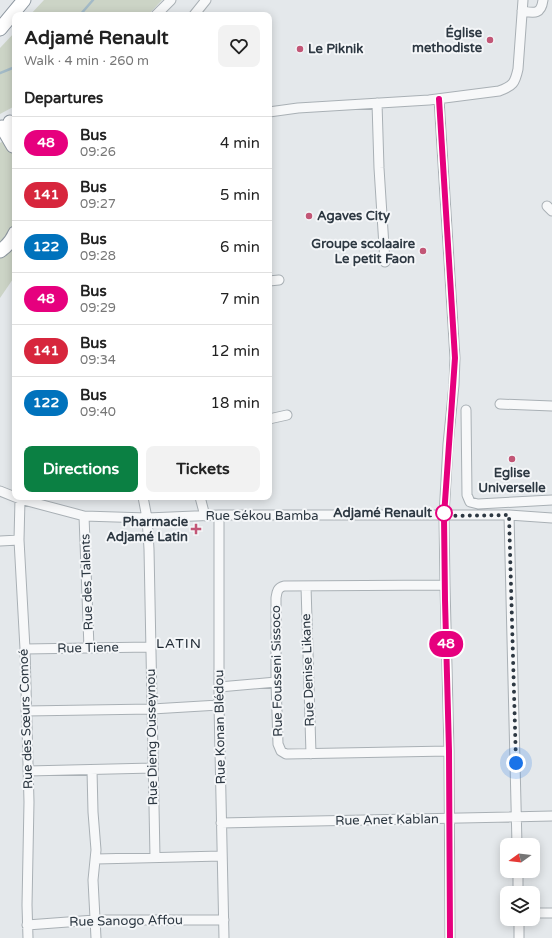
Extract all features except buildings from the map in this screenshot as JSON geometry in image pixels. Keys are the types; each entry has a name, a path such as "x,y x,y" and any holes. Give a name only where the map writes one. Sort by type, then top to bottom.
{"highway":[{"path":"14,12 24,0"},
{"path":"0,29 12,14"},
{"path":"8,128 2,138 12,146"},
{"path":"0,250 4,248 12,238"},
{"path":"0,259 12,247"}],"street":[{"path":"159,12 171,0"},
{"path":"196,12 206,0"},
{"path":"272,112 298,108 439,99 500,91 509,87 516,80 518,69 523,0"},
{"path":"522,11 533,13 539,10 543,0"},
{"path":"439,99 455,358 444,516 450,819 450,938"},
{"path":"377,103 379,168 385,262"},
{"path":"272,281 279,280"},
{"path":"500,404 552,406"},
{"path":"466,410 467,495 470,502 478,504 552,500"},
{"path":"272,418 287,415"},
{"name":"Rue Sékou Bamba","path":"0,491 12,496"},
{"name":"Rue des Sœurs Comoé","path":"20,500 19,540 25,649 29,802 28,938"},
{"name":"Rue Sékou Bamba","path":"24,500 84,516 147,518 219,515 509,515 552,518"},
{"name":"Rue Dieng Ousseynou","path":"144,500 147,518 149,549 155,857"},
{"path":"201,500 205,516"},
{"name":"Rue Konan Blédou","path":"219,515 219,705 224,938"},
{"path":"509,515 517,838"},
{"name":"Rue des Talents","path":"84,516 89,648"},
{"path":"0,541 19,540"},
{"name":"Rue Fousseni Sissoco","path":"445,585 280,587 278,589 276,603 276,682 278,744 281,751 286,754 449,751"},
{"name":"Rue Denise Likane","path":"306,586 311,754"},
{"name":"Rue Tiene","path":"25,649 150,647"},
{"path":"219,687 276,682"},
{"path":"26,711 152,709 219,705"},
{"path":"28,771 153,768"},
{"path":"92,770 96,850 93,880 96,938"},
{"name":"Rue Anet Kablan","path":"221,823 552,816"},
{"path":"96,859 222,856"},
{"path":"540,913 552,913"},
{"name":"Rue Sanogo Affou","path":"28,925 95,920 224,920"},
{"path":"519,926 519,938"}],"shaded area":[{"path":"44,0 162,0 151,12 33,12"},
{"path":"12,35 12,108 0,114 0,48"},
{"path":"12,135 12,280 0,298 0,143"}],"waterway":[{"path":"83,12 93,0"},
{"path":"0,73 12,68"}],"bus line":[{"name":"48","path":"439,99 455,358 444,516 450,805 450,938"}],"place":[{"name":"Église methodiste","path":"490,40"},
{"name":"Le Piknik","path":"300,49"},
{"name":"Agaves City","path":"309,216"},
{"name":"Groupe scolaaire Le petit Faon","path":"423,251"},
{"name":"Eglise Universelle","path":"512,459"},
{"name":"Adjamé Renault","path":"444,513"},
{"name":"Pharmacie Adjamé Latin","path":"196,529"}],"district":[{"name":"LATIN","path":"179,643"}],"route":[{"path":"444,513 444,516 509,515 516,763"}]}
